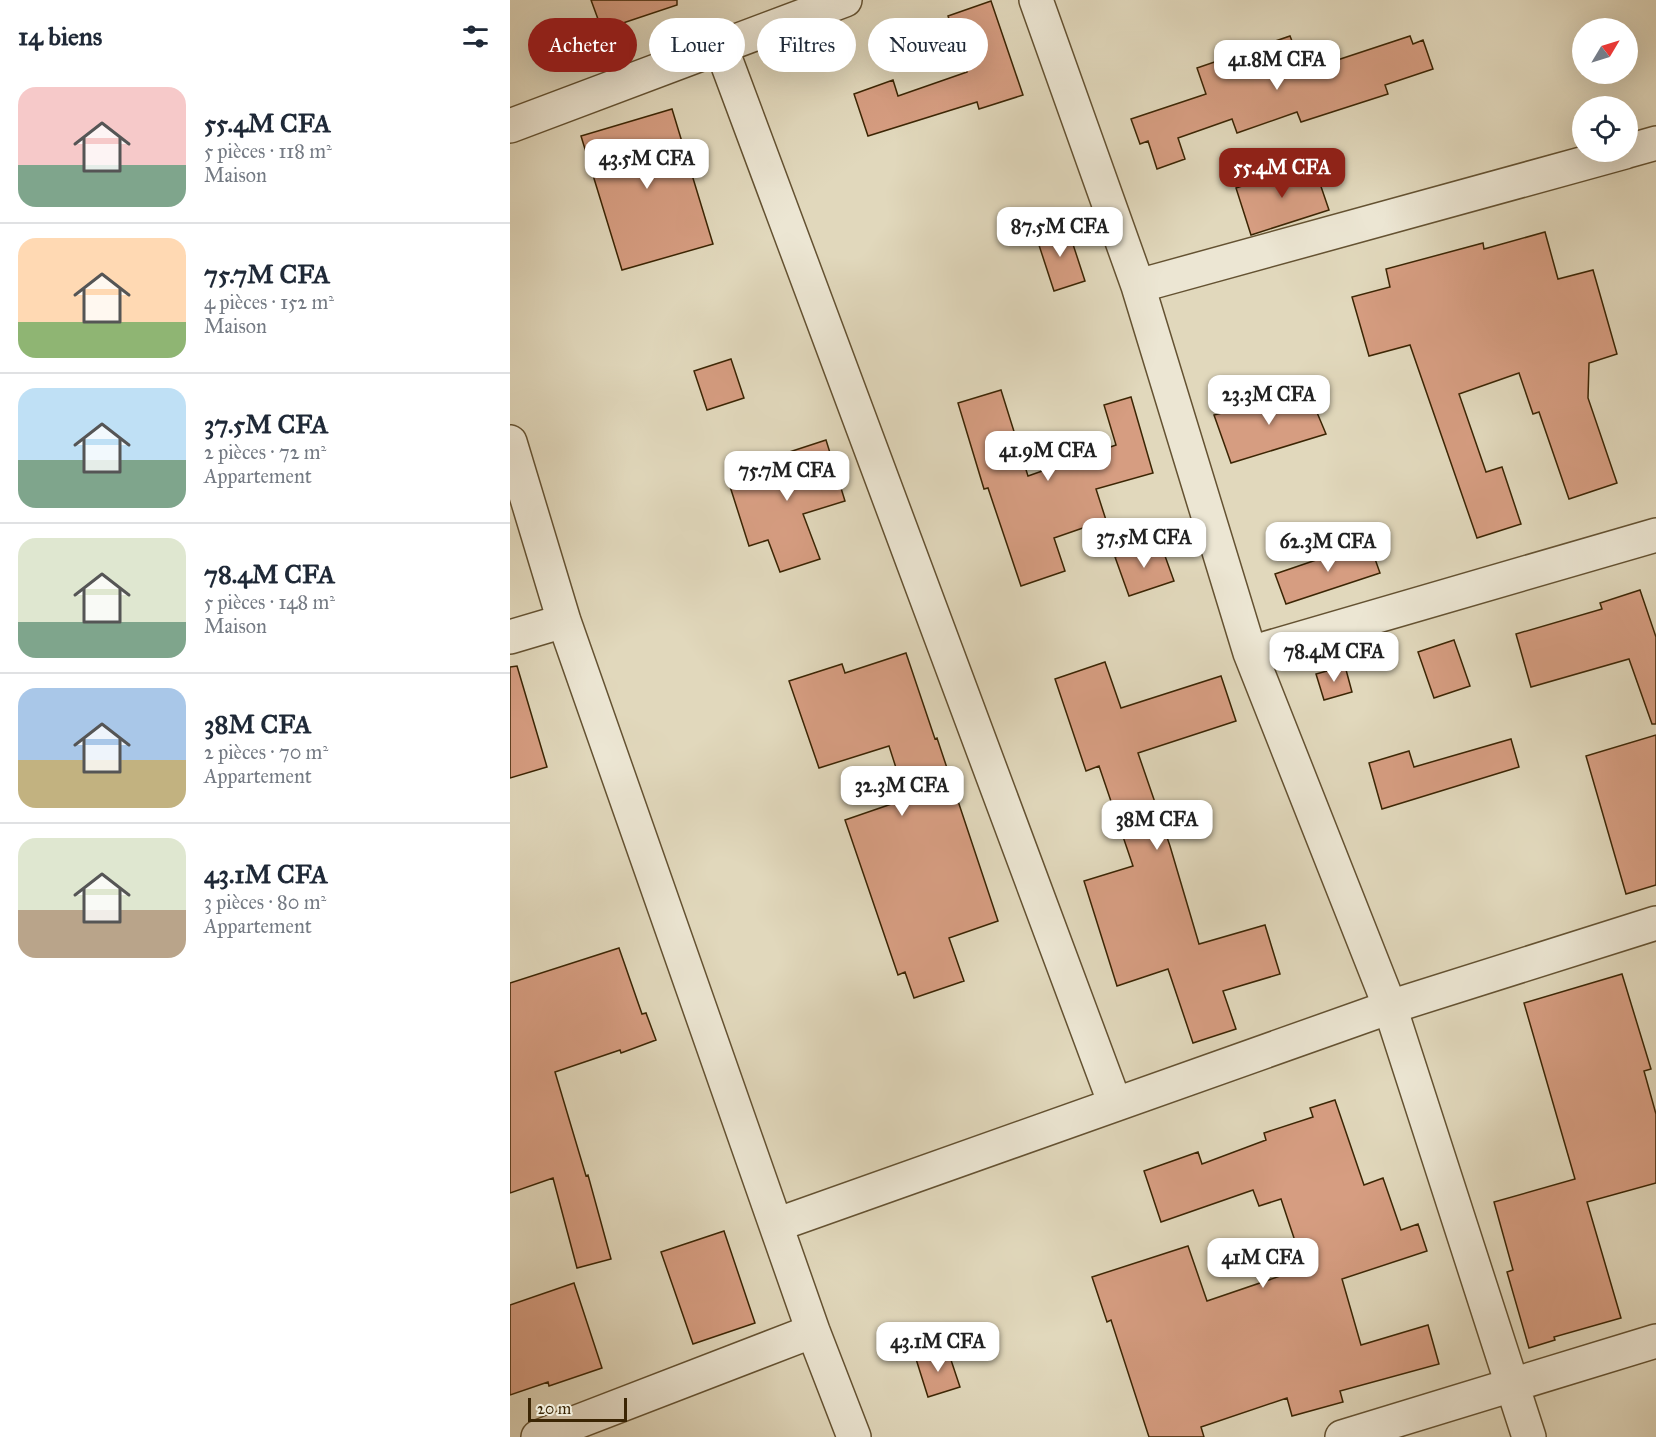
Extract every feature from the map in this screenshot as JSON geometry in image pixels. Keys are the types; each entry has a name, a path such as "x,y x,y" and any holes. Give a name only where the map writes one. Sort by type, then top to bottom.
{"street":[{"path":"745,38 845,0"},
{"path":"1036,0 1138,286 1250,652 1390,1007 1529,1437"},
{"path":"510,126 654,72"},
{"path":"730,72 1115,1104"},
{"path":"1638,148 1656,143"},
{"path":"1138,286 1586,162"},
{"path":"510,441 564,621 813,1331 854,1437"},
{"path":"1250,652 1656,535"},
{"path":"510,637 564,621"},
{"path":"776,1225 1390,1007 1656,923"},
{"path":"538,1437 813,1331"},
{"path":"1342,1437 1656,1341"}],"building":[{"path":"591,0 677,0 677,5 637,18 598,18"},
{"path":"991,1 1023,95 979,109 977,102 868,136 854,94 893,80 898,96 967,72 988,72 988,18 949,18 948,16"},
{"path":"1290,36 1304,71 1410,36 1413,44 1423,40 1433,69 1385,85 1388,94 1301,122 1297,112 1237,133 1232,119 1178,138 1185,159 1157,169 1148,141 1140,144 1131,119 1206,94 1197,68"},
{"path":"672,109 713,244 622,270 581,136"},
{"path":"1313,163 1329,210 1251,235 1236,188"},
{"path":"1067,226 1085,281 1054,291 1036,236"},
{"path":"1545,232 1558,279 1593,270 1617,354 1589,363 1588,398 1617,483 1569,499 1539,412 1533,414 1519,373 1459,394 1486,472 1502,467 1521,524 1477,538 1410,345 1369,356 1352,297 1390,287 1386,269 1483,243 1484,249"},
{"path":"731,359 744,398 707,410 694,371"},
{"path":"1001,390 1028,476 1116,445 1104,405 1131,397 1153,473 1096,489 1106,520 1054,538 1065,571 1021,586 988,488 984,489 958,403"},
{"path":"1308,391 1326,434 1231,463 1214,415"},
{"path":"826,440 845,501 803,514 820,559 780,572 768,540 749,546 727,477 778,461 777,456"},
{"path":"1160,542 1174,581 1129,596 1115,557"},
{"path":"1369,542 1380,573 1286,604 1275,574"},
{"path":"1640,590 1656,637 1656,724 1652,724 1629,659 1531,687 1516,634 1602,609 1600,603"},
{"path":"1454,640 1470,686 1434,698 1418,652"},
{"path":"906,653 998,921 949,938 964,981 914,998 905,972 898,975 845,820 906,799 889,746 819,768 789,681 842,664 845,673"},
{"path":"1105,662 1121,708 1221,676 1236,721 1138,753 1170,846 1199,944 1265,925 1280,974 1223,991 1236,1029 1193,1043 1168,969 1117,986 1084,881 1133,866 1099,766 1086,771 1055,679"},
{"path":"517,666 547,767 510,778 510,667"},
{"path":"1345,666 1352,692 1324,700 1316,674"},
{"path":"1656,735 1656,885 1626,894 1586,756"},
{"path":"1511,739 1519,767 1382,809 1369,763 1409,751 1414,767"},
{"path":"619,948 642,1014 646,1013 656,1040 621,1053 620,1050 555,1072 586,1176 588,1175 611,1259 577,1268 553,1178 510,1193 510,983"},
{"path":"1622,974 1651,1069 1644,1071 1656,1114 1656,1183 1587,1202 1621,1318 1554,1337 1555,1340 1529,1348 1507,1272 1513,1270 1494,1202 1575,1179 1524,1003"},
{"path":"1335,1100 1364,1185 1383,1178 1401,1230 1418,1224 1427,1251 1342,1279 1361,1345 1428,1325 1439,1364 1340,1391 1343,1402 1292,1416 1287,1398 1201,1427 1204,1437 1149,1437 1111,1320 1107,1322 1092,1277 1188,1246 1207,1301 1304,1268 1281,1199 1259,1206 1253,1190 1161,1222 1144,1171 1198,1152 1202,1164 1266,1140 1264,1133 1313,1117 1310,1108"},
{"path":"724,1231 755,1323 693,1344 661,1252"},
{"path":"574,1283 602,1368 549,1386 548,1382 510,1395 510,1305"},
{"path":"947,1348 960,1387 928,1397 916,1359"}]}
